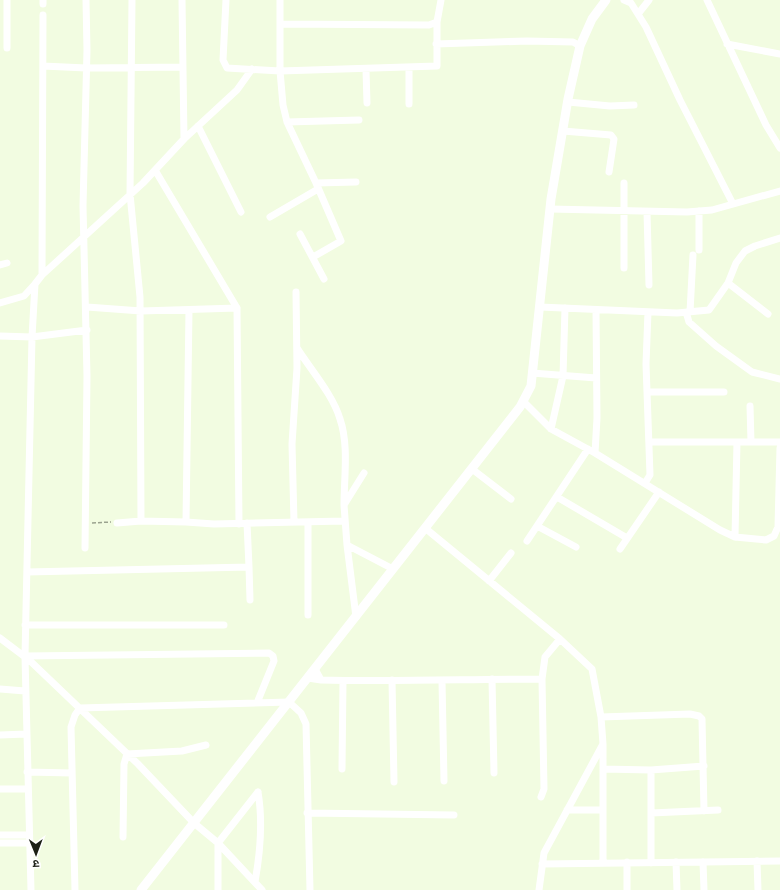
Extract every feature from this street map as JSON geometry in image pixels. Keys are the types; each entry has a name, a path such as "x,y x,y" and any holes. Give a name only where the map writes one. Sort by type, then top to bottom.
{"street":[{"path":"6,48 7,0"},
{"path":"85,548 87,307 83,239 86,0"},
{"path":"132,0 130,194 141,310 141,521"},
{"path":"182,0 184,139"},
{"path":"226,0 224,65 227,68 280,71 366,70 437,66 437,22 441,0"},
{"path":"280,0 281,91 287,122 341,241 313,257"},
{"path":"141,890 472,469 523,401 531,386 550,209 568,102 580,46 592,19 606,0"},
{"path":"624,0 631,3 638,14 733,204"},
{"path":"638,14 649,0"},
{"path":"707,0 766,126 780,148"},
{"path":"42,275 44,15"},
{"path":"281,24 429,25 437,22"},
{"path":"436,44 527,41 573,42 580,46"},
{"path":"727,44 780,54"},
{"path":"43,66 86,68 183,67"},
{"path":"409,68 410,104"},
{"path":"0,303 24,296 42,275 83,239 155,170 184,139 226,101 252,69"},
{"path":"366,70 367,103"},
{"path":"568,102 610,106 634,105"},
{"path":"287,122 359,120"},
{"path":"198,126 241,212"},
{"path":"563,131 612,135 614,139 609,172"},
{"path":"155,170 237,308 239,524"},
{"path":"270,217 317,186 356,182"},
{"path":"624,183 624,268"},
{"path":"550,209 625,212 712,210 780,190"},
{"path":"699,211 699,250"},
{"path":"647,212 649,285"},
{"path":"300,234 324,279"},
{"path":"540,307 648,312 688,312 709,310 728,283 736,263 745,251 755,246 780,238"},
{"path":"693,255 688,312 689,322 716,346 752,372 780,379"},
{"path":"728,283 768,314"},
{"path":"31,890 25,691 25,625 32,337 35,284"},
{"path":"294,522 292,444 297,368 296,292"},
{"path":"87,307 141,310 237,308"},
{"path":"552,429 563,376 565,308"},
{"path":"186,522 189,310"},
{"path":"527,541 591,451 597,418 596,310"},
{"path":"645,483 650,475 647,392 648,312"},
{"path":"0,336 32,337 87,330"},
{"path":"296,346 336,408 341,420 344,451 344,521 356,617"},
{"path":"532,373 596,378"},
{"path":"647,392 724,392"},
{"path":"523,401 552,429 645,483 720,530 735,537 766,540 774,536 778,526 780,448"},
{"path":"750,406 751,442"},
{"path":"649,442 780,442"},
{"path":"735,537 737,442"},
{"path":"472,469 511,499"},
{"path":"344,505 364,473"},
{"path":"620,549 659,492"},
{"path":"557,497 627,538"},
{"path":"117,523 141,521 239,524 344,521"},
{"path":"308,522 308,615"},
{"path":"247,523 250,600"},
{"path":"537,526 576,547"},
{"path":"426,528 560,639 592,669 601,717 603,744 604,862"},
{"path":"347,545 393,569"},
{"path":"490,581 511,553"},
{"path":"27,572 249,567"},
{"path":"25,625 224,625"},
{"path":"0,638 25,657 80,708 194,823 218,842 262,890"},
{"path":"541,797 544,789 542,679 545,657 560,639"},
{"path":"25,657 269,653 273,656 274,661 257,703"},
{"path":"315,669 321,680"},
{"path":"308,678 343,681 542,679"},
{"path":"492,679 494,773"},
{"path":"392,680 394,782"},
{"path":"342,769 343,681"},
{"path":"442,681 444,781"},
{"path":"0,689 25,691"},
{"path":"80,708 289,702 301,713 306,724 310,890"},
{"path":"75,890 71,727 75,715 80,708"},
{"path":"601,717 690,714 698,716 702,720 704,729 704,811"},
{"path":"0,735 26,734"},
{"path":"539,890 544,853 603,744"},
{"path":"127,754 182,751 206,745"},
{"path":"123,837 124,764 127,754"},
{"path":"603,769 651,770 704,766"},
{"path":"651,770 651,863"},
{"path":"27,772 72,773"},
{"path":"0,789 28,789"},
{"path":"218,890 218,842 258,792 260,804 259,840 255,882"},
{"path":"567,810 603,810"},
{"path":"651,813 718,810"},
{"path":"307,813 454,815"},
{"path":"0,835 29,835"},
{"path":"0,843 29,843"},
{"path":"757,861 758,890"},
{"path":"542,864 604,862 651,863 780,861"},
{"path":"627,862 627,890"},
{"path":"676,862 677,890"},
{"path":"703,862 704,890"}],"path":[{"path":"85,523 117,523"}]}
